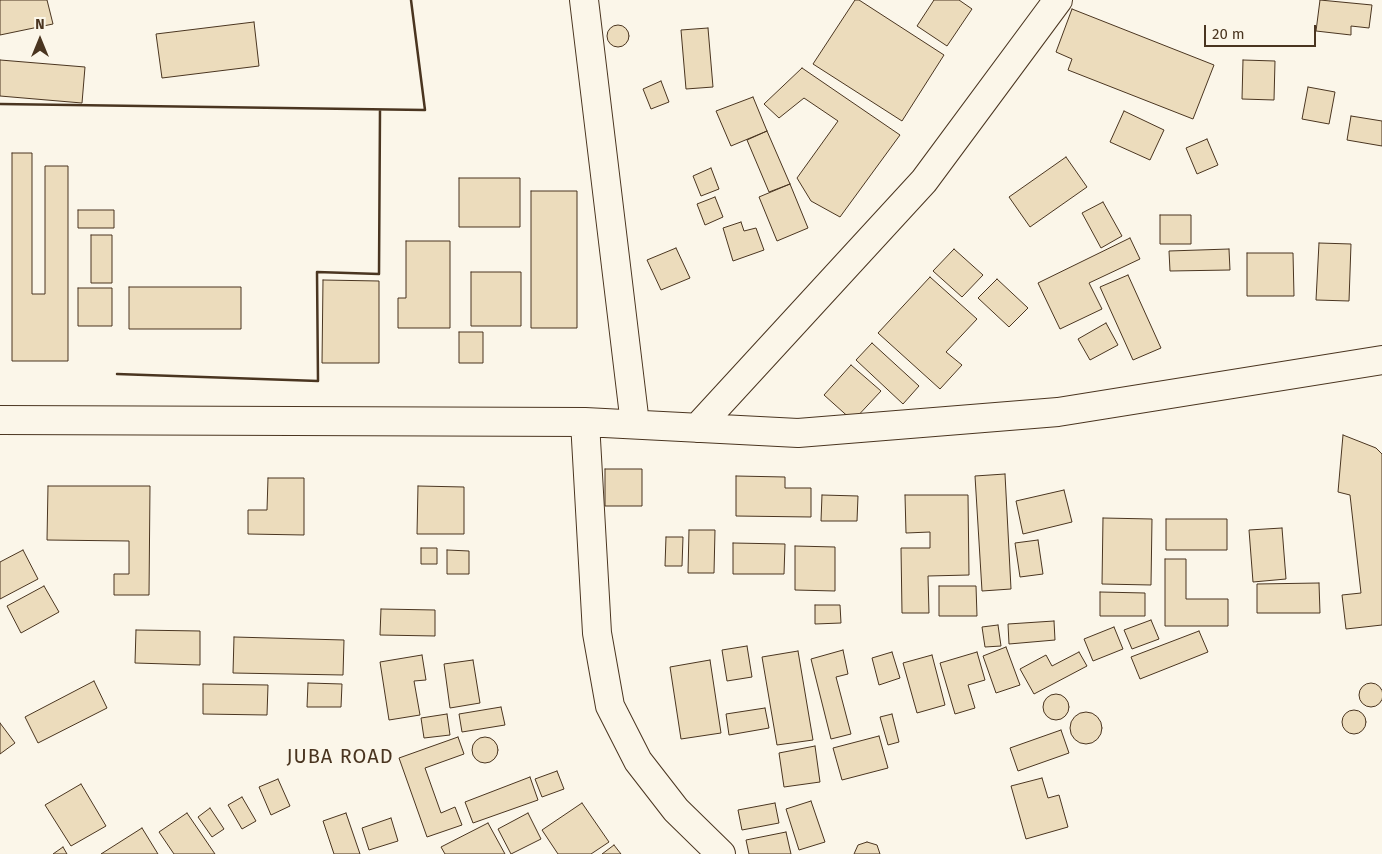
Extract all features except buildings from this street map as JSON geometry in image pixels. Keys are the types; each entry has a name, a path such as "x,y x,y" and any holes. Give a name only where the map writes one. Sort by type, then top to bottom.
{"street":[{"path":"584,0 635,424"},
{"path":"697,428 924,181 1058,0"},
{"path":"0,420 585,422 798,433 1058,412 1382,360"},
{"path":"585,422 597,632 610,706 638,761 676,810 721,854"}],"wall":[{"path":"0,104 425,110 411,0"},
{"path":"117,374 318,381 317,272 379,274 380,110"}],"district":[{"name":"JUBA ROAD","path":"340,757"}]}
